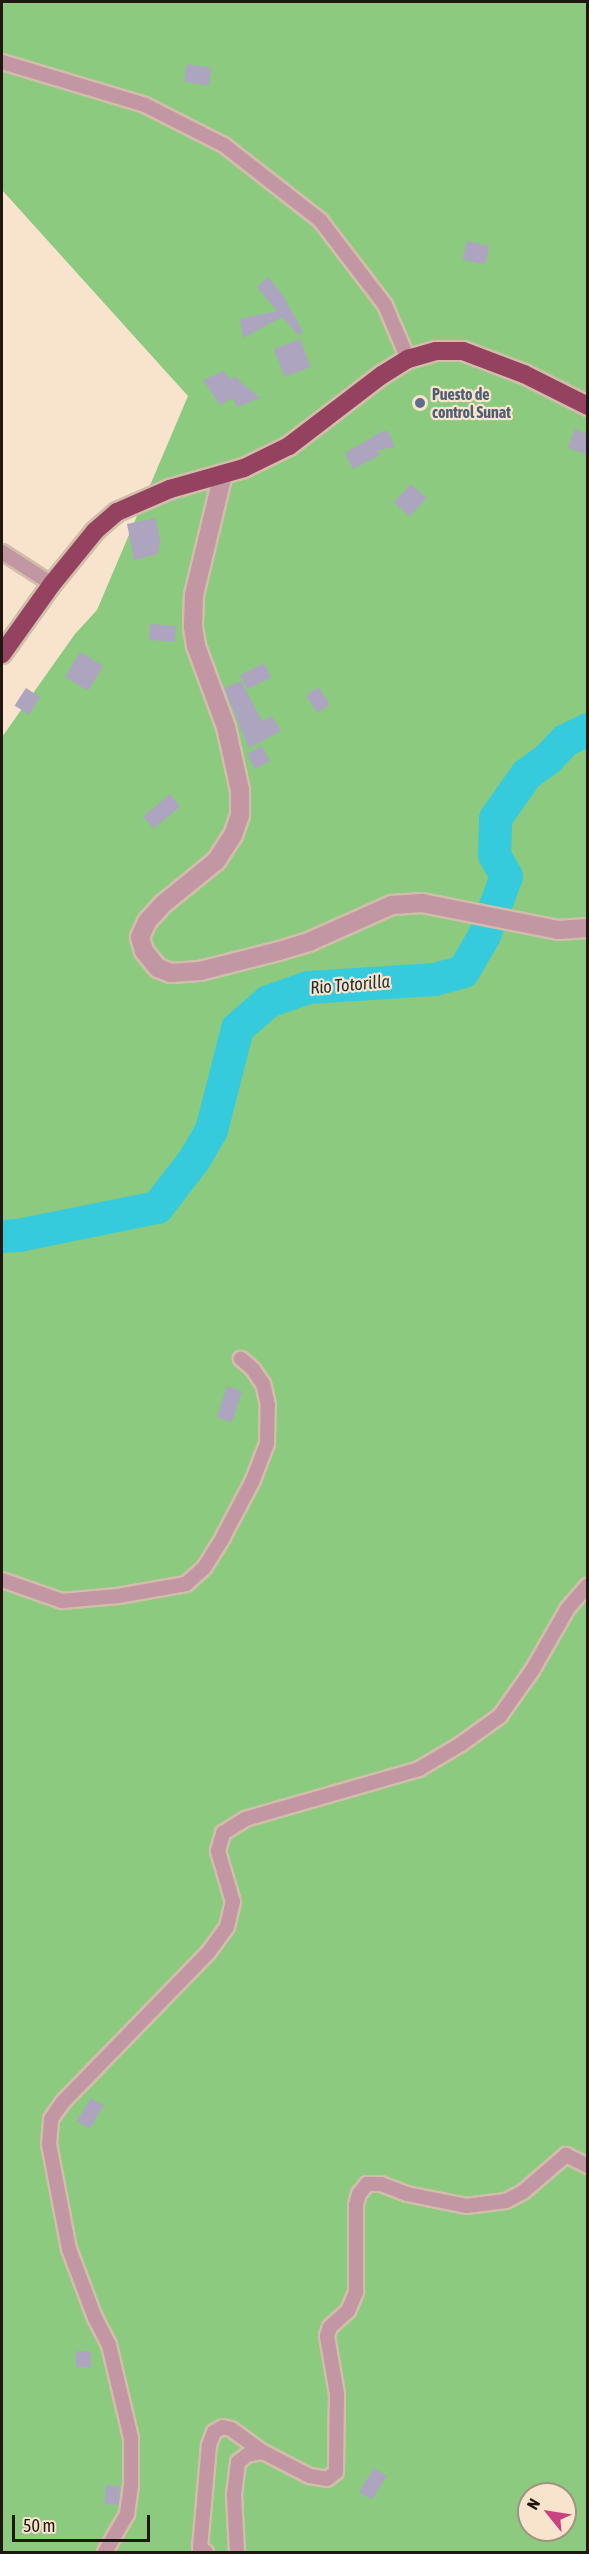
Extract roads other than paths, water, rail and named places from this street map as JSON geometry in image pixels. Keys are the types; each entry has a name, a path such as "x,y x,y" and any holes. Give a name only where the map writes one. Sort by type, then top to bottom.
{"highway":[{"path":"2,654 52,584 95,531 117,512 170,489 244,468 289,446 382,375 408,359 436,351 463,351 524,374 588,406"}],"street":[{"path":"2,62 145,105 224,145 320,220 385,305 408,359"},
{"path":"223,474 194,596 193,627 196,646 226,727 240,790 240,815 233,835 216,861 163,904 147,922 140,937 144,951 158,968 171,973 200,971 311,941 392,905 422,903 558,930 588,928"},
{"path":"2,552 52,584"},
{"path":"2,1581 62,1601 118,1596 186,1584 204,1568 253,1480 267,1444 268,1405 263,1384 253,1369 241,1359"},
{"path":"105,2553 127,2514 131,2484 131,2438 109,2345 95,2318 69,2249 49,2144 51,2119 62,2103 208,1953 227,1927 233,1902 218,1851 223,1833 245,1819 419,1769 461,1744 500,1716 533,1669 568,1608 588,1585"},
{"path":"206,2553 201,2548 209,2445 214,2432 223,2427 231,2429 263,2452 310,2476 327,2479 336,2472 337,2394 327,2336 330,2327 348,2311 356,2292 356,2205 359,2194 367,2184 381,2184 407,2194 466,2206 506,2201 566,2155 588,2166"},
{"path":"237,2553 234,2495 238,2462 247,2456 263,2452"}],"waterway":[{"name":"Rio Totorilla","path":"2,1236 18,1235 157,1207 194,1159 211,1130 237,1028 268,1001 308,987 434,979 463,971 484,935 506,876 494,854 495,818 526,774 548,758 565,740 588,729"}],"place":[{"name":"Puesto de control Sunat","path":"420,403"}]}
